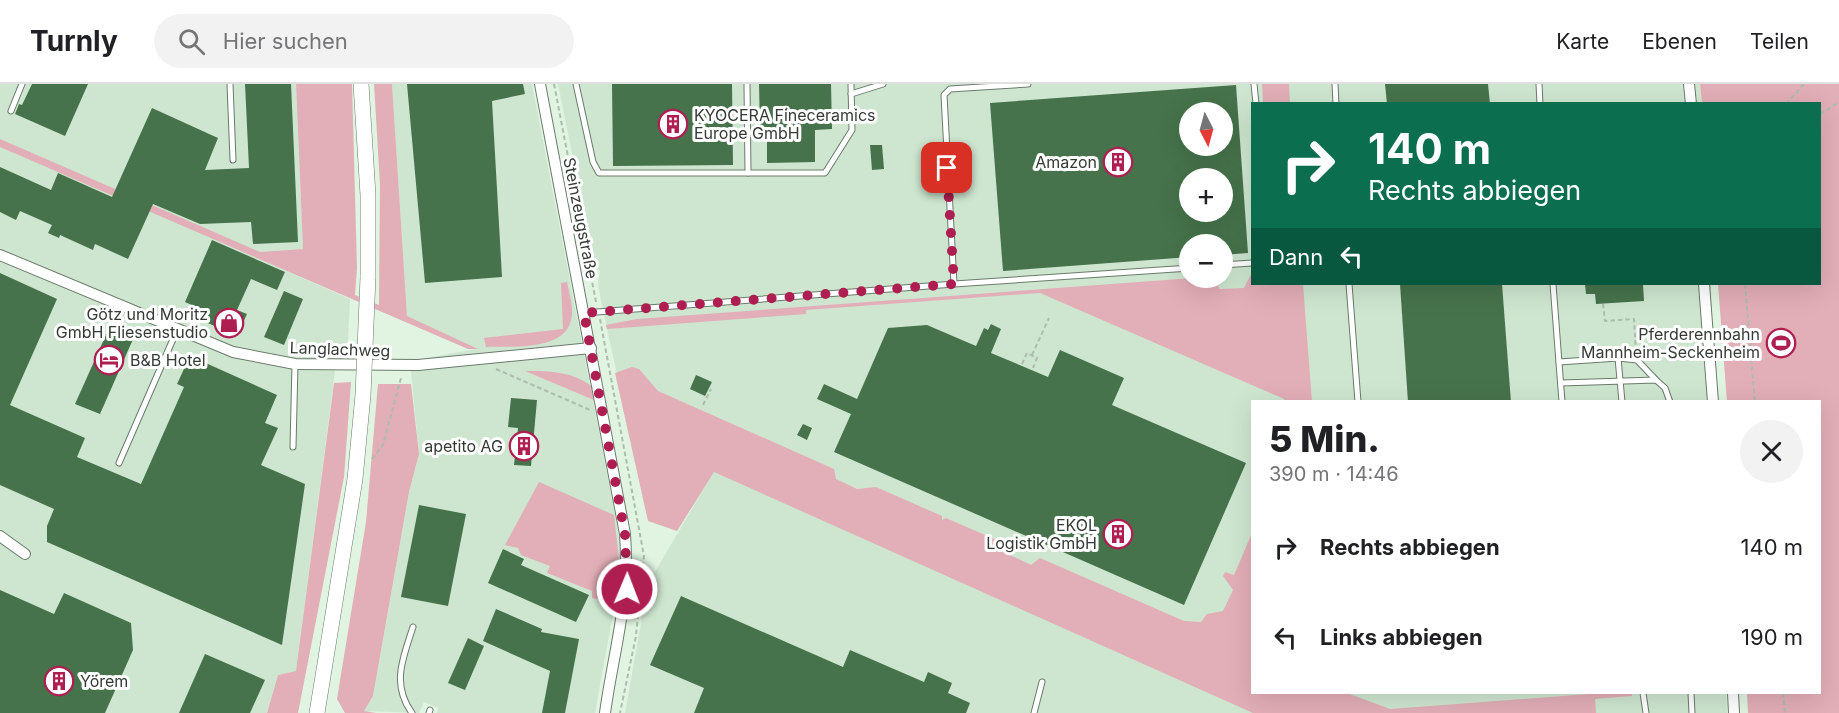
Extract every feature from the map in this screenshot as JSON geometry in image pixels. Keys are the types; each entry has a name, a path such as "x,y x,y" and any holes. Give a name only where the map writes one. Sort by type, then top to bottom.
{"main road":[{"path":"317,713 355,479 363,395 368,277 368,195 361,84"}],"street":[{"name":"Steinzeugstraße","path":"540,84 604,416 627,558 624,617 605,713"},
{"path":"1689,84 1691,102"},
{"name":"Langlachweg","path":"0,255 233,352 295,364 400,366 591,348"},
{"path":"1704,285 1713,400"},
{"path":"0,536 25,554"},
{"path":"1733,694 1734,713"}],"lane":[{"path":"12,111 22,84"},
{"path":"230,84 234,160"},
{"path":"576,84 593,162 599,173 825,172 852,130 850,84"},
{"path":"747,84 748,173"},
{"path":"851,94 883,84"},
{"path":"954,284 944,95 950,89 1028,84"},
{"path":"1254,84 1256,102"},
{"path":"1335,84 1336,102"},
{"path":"1539,84 1540,102"},
{"path":"1233,265 1251,263"},
{"path":"584,313 1179,269"},
{"path":"1349,285 1358,400"},
{"path":"1553,285 1562,400"},
{"path":"119,464 177,330"},
{"path":"1559,362 1618,358 1637,360 1665,388 1669,400"},
{"path":"1618,358 1622,400"},
{"path":"293,447 295,364"},
{"path":"1561,383 1656,380"},
{"path":"412,713 400,693 401,665 413,627"},
{"path":"1034,713 1042,682"},
{"path":"1644,694 1646,713"},
{"path":"1691,694 1692,713"}],"path":[{"path":"1787,102 1804,84"},
{"path":"1821,113 1839,102"},
{"path":"1745,285 1755,400"},
{"path":"1603,304 1605,321 1634,319 1637,360"},
{"path":"1032,356 1049,318"},
{"path":"1022,364 1027,353 1037,358 1033,368"},
{"path":"485,359 500,372 604,416"},
{"path":"383,445 401,383"},
{"path":"703,405 711,389"},
{"path":"1783,694 1785,713"}],"shaded area":[{"path":"0,84 296,84 303,249 260,252 257,258 350,299 347,361 336,363 296,671 278,675 267,713 0,713"},
{"path":"296,84 352,84 357,268 355,295 379,305 380,185 374,84 392,84 407,316 478,349 468,349 0,147 0,139 260,252 303,249"},
{"path":"392,84 532,84 618,530 621,569 595,713 437,713 438,708 424,702 419,713 364,711 373,696 409,492 419,454 410,361 476,349 407,317"},
{"path":"558,84 1700,84 1702,102 1251,102 1251,285 1711,285 1715,400 1251,400 1251,694 1726,694 1727,713 625,713 648,584 713,473 626,416 598,283 600,271 595,267"},
{"path":"1262,84 1289,84 1290,102 1263,102"},
{"name":"Pferderennbahn Mannheim-Seckenheim","path":"1700,84 1839,84 1839,713 1748,713 1747,694 1821,694 1821,400 1727,400 1718,285 1821,285 1821,102 1702,102"},
{"path":"1251,274 1251,285 1303,285 1312,400 1284,400 1040,293 806,310 806,314 607,329 606,325 637,319 1179,279 1179,288 1244,288"},
{"path":"567,282 572,315 569,327 561,335 538,344 486,347 484,338 563,329 561,283"},
{"path":"632,367 639,369 658,391 834,469 836,479 857,489 876,487 942,516 942,520 946,518 1008,545 1010,555 1031,565 1040,558 1184,621 1201,622 1207,614 1223,611 1233,590 1223,576 1225,572 1234,575 1251,535 1251,694 1350,694 1390,709 1589,694 1632,694 1632,696 1595,699 1596,713 1253,713 714,472 677,531 648,521 615,373"},
{"path":"525,371 551,372 576,377 591,386 594,400"},
{"path":"351,382 344,477 298,713 267,713 278,675 296,671 334,383"},
{"path":"378,384 411,384 419,454 409,492 373,696 364,711 376,713 345,713 337,699 366,522"},
{"path":"539,482 614,515 620,569 613,602 592,598 592,591 547,573 550,566 521,555 518,548 505,545"}],"building":[{"path":"32,84 88,84 65,136 15,114"},
{"path":"245,84 291,84 298,242 253,244 251,222 200,224 153,204 128,259 95,244 93,250 60,235 59,238 48,233 52,225 20,211 16,220 0,212 0,167 51,190 58,173 112,197 152,108 218,138 205,170 249,168"},
{"path":"407,84 523,84 525,94 492,101 502,277 425,283"},
{"name":"KYOCERA Fineceramics Europe GmbH","path":"612,84 732,84 733,165 613,166"},
{"path":"759,84 831,84 832,129 815,130 815,162 767,163 767,130 760,130"},
{"path":"1385,84 1488,84 1490,102 1387,102"},
{"name":"Amazon","path":"1236,85 1248,253 1233,254 1233,234 1179,234 1179,258 1003,271 990,103"},
{"path":"870,145 882,145 884,169 872,170"},
{"path":"212,240 285,272 277,290 251,279 237,310 247,314 237,336 201,320 205,311 185,302"},
{"path":"0,273 57,299 10,405 85,438 77,457 141,484 184,387 177,384 190,356 277,395 265,423 278,428 261,465 305,484 282,645 47,542 47,526 54,509 0,485"},
{"path":"1400,285 1502,285 1511,400 1408,400"},
{"path":"1585,285 1643,285 1644,301 1596,304 1595,294 1586,294"},
{"path":"284,291 303,299 284,345 264,337"},
{"name":"EKOL Logistik GmbH","path":"991,324 1001,329 991,353 1048,377 1060,350 1124,378 1112,405 1246,463 1184,605 834,452 851,414 817,399 824,384 857,399 888,328 927,325 976,346 984,328 988,330"},
{"name":"B&B Hotel","path":"110,326 134,337 100,414 75,404"},
{"path":"696,375 712,382 705,396 690,389"},
{"name":"apetito AG","path":"511,398 537,400 531,466 514,465 518,428 508,427"},
{"path":"803,424 812,428 807,440 797,435"},
{"path":"419,505 466,514 448,606 401,597"},
{"path":"503,549 524,559 521,565 589,595 576,622 488,583"},
{"name":"Yörem","path":"0,590 54,614 64,593 131,623 133,650 105,713 0,713"},
{"path":"681,596 843,667 850,650 924,682 928,672 952,683 948,693 970,703 966,713 694,713 704,688 650,665"},
{"path":"496,609 542,629 541,632 579,639 565,713 542,713 550,671 483,641"},
{"path":"468,638 484,646 465,690 448,683"},
{"path":"205,654 265,680 250,713 179,713"}],"place":[{"name":"KYOCERA Fineceramics Europe GmbH","path":"673,124"},
{"name":"Amazon","path":"1118,162"},
{"name":"Götz und Moritz GmbH Fliesenstudio","path":"229,323"},
{"name":"Pferderennbahn Mannheim-Seckenheim","path":"1781,343"},
{"name":"B&B Hotel","path":"109,360"},
{"name":"apetito AG","path":"524,446"},
{"name":"EKOL Logistik GmbH","path":"1118,534"},
{"name":"Yörem","path":"59,681"}],"route":[{"path":"627,589 625,534 584,313 954,284 947,168"}]}
